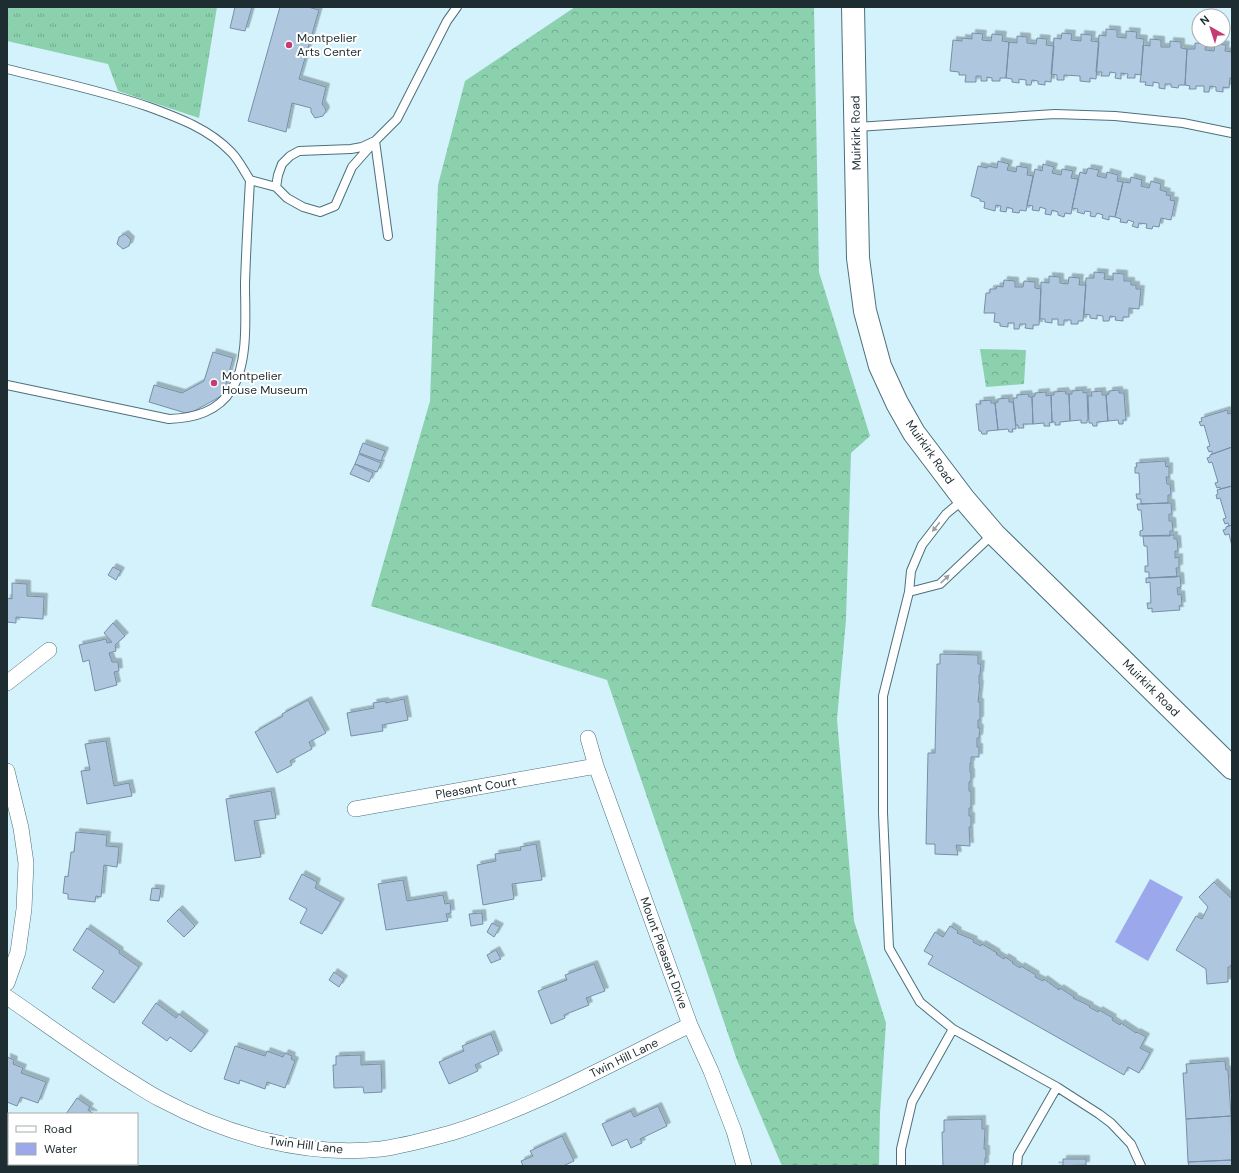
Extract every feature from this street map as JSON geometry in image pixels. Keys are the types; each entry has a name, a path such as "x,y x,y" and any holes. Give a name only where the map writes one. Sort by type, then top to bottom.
{"main road":[{"name":"Muirkirk Road","path":"853,7 858,258 865,311 880,366 897,403 914,433 964,499 994,534 1232,768"}],"street":[{"path":"7,683 49,650"},
{"name":"Mount Pleasant Drive","path":"588,738 596,766 690,1025 711,1071 734,1131 744,1166"},
{"name":"Pleasant Court","path":"355,809 596,766"},
{"path":"7,771 21,828 26,864 24,909 18,952 7,983"},
{"name":"Twin Hill Lane","path":"7,997 98,1061 158,1098 188,1114 256,1138 322,1150 383,1149 429,1139 481,1123 542,1099 690,1025"}],"lane":[{"path":"250,180 276,187 287,198 303,207 320,212 335,206 352,167 397,119 447,21 457,7"},
{"path":"7,70 120,97 176,116 195,125 220,142 232,153 250,180 247,217 244,343 242,365 232,390 219,404 211,410 195,416 169,419 7,385"},
{"path":"856,127 1055,114 1115,116 1183,123 1232,133"},
{"path":"276,187 282,164 290,156 299,151 351,149 362,147 375,141"},
{"path":"375,141 388,236"},
{"path":"964,499 946,514 922,545 911,571 909,592 883,696 883,813 889,948 920,1002 953,1029 1057,1087 1111,1123 1131,1144 1141,1166"},
{"path":"909,592 940,584 994,534"},
{"path":"901,1166 901,1149 912,1102 953,1029"},
{"path":"1017,1166 1018,1156 1057,1087"}],"green space":[{"path":"7,7 217,7 199,118 118,91 108,64 7,41"},
{"path":"575,7 814,7 819,272 870,436 851,453 846,620 837,719 854,921 886,1023 880,1113 879,1166 782,1166 737,1060 607,680 371,606 430,401 438,185 465,81"},
{"path":"980,349 1026,350 1024,384 986,387"}],"water":[{"path":"1150,879 1183,897 1148,961 1115,942"}],"building":[{"path":"235,7 252,7 245,31 230,28"},
{"name":"Montpelier Arts Center","path":"280,7 308,7 319,10 299,79 326,87 322,104 326,111 323,116 315,118 311,112 311,108 292,103 286,132 248,121"},
{"path":"1106,29 1117,30 1117,37 1126,38 1126,31 1137,32 1136,38 1144,39 1141,75 1135,74 1135,78 1127,78 1128,74 1121,73 1121,79 1115,78 1116,73 1110,72 1109,76 1101,76 1102,72 1096,72 1099,35 1106,36"},
{"path":"972,33 983,34 982,40 991,41 992,34 1003,35 1002,41 1009,42 1006,78 1000,78 1000,81 992,81 992,78 987,77 987,81 981,81 981,76 976,76 976,82 965,82 966,75 959,75 959,72 950,71 953,40 962,41 962,38 972,39"},
{"path":"1062,33 1072,34 1071,40 1081,41 1081,34 1092,35 1091,41 1099,42 1096,79 1090,78 1090,82 1080,81 1080,76 1064,75 1064,80 1057,80 1057,75 1051,74 1054,38 1061,39"},
{"path":"1017,36 1027,37 1027,43 1036,44 1037,38 1047,39 1046,45 1054,46 1051,82 1045,81 1045,85 1038,84 1038,81 1032,80 1031,85 1026,85 1026,80 1019,79 1019,83 1012,82 1012,79 1006,78 1009,42 1017,43"},
{"path":"1150,39 1161,40 1161,47 1170,47 1170,41 1181,42 1181,48 1187,49 1185,85 1179,85 1178,88 1171,87 1171,84 1165,84 1165,89 1159,88 1159,83 1153,82 1153,86 1145,85 1146,82 1140,82 1143,45 1150,46"},
{"path":"1205,48 1205,50 1214,51 1214,48 1226,48 1225,51 1232,52 1232,78 1230,78 1229,88 1223,87 1223,92 1216,91 1216,87 1210,86 1209,92 1204,92 1204,86 1196,86 1196,89 1189,89 1190,86 1185,85 1187,49"},
{"path":"998,161 1009,164 1007,170 1016,172 1017,166 1028,168 1027,175 1033,176 1026,211 1020,210 1019,213 1012,212 1013,209 1007,207 1006,212 1000,211 1001,206 996,205 995,211 984,208 985,202 971,196 978,166 997,168"},
{"path":"1043,164 1054,167 1052,173 1061,175 1062,169 1073,171 1071,178 1078,179 1071,214 1065,213 1064,217 1058,215 1058,212 1052,210 1051,215 1045,214 1046,209 1040,207 1039,211 1032,210 1033,206 1027,205 1035,169 1042,171"},
{"path":"1088,168 1099,170 1097,176 1106,178 1107,172 1118,175 1117,181 1123,182 1115,217 1109,216 1109,220 1102,218 1103,215 1097,213 1095,217 1090,216 1091,212 1085,211 1084,214 1077,212 1078,209 1072,208 1080,172 1086,174"},
{"path":"1131,177 1142,180 1141,186 1149,188 1151,181 1161,184 1160,190 1167,192 1166,195 1171,196 1170,200 1175,201 1171,220 1161,218 1159,227 1153,226 1152,229 1146,228 1147,224 1139,223 1138,228 1132,226 1134,222 1128,220 1127,223 1120,222 1121,219 1115,217 1123,182 1130,183"},
{"path":"125,234 131,240 129,246 123,249 117,244 119,237"},
{"path":"1094,272 1105,273 1104,279 1113,280 1113,273 1124,274 1124,281 1131,281 1131,285 1136,285 1136,289 1141,289 1139,309 1129,308 1129,317 1123,317 1123,321 1115,320 1116,317 1110,316 1109,321 1103,321 1103,316 1097,315 1097,319 1090,318 1090,315 1084,314 1086,278 1094,278"},
{"path":"1049,276 1060,277 1060,283 1068,284 1069,277 1080,278 1079,285 1086,285 1083,321 1078,321 1078,324 1071,324 1071,320 1064,320 1064,325 1058,325 1058,319 1052,319 1052,323 1045,322 1045,319 1040,319 1041,282 1049,283"},
{"path":"1004,280 1015,281 1015,287 1023,287 1024,281 1035,282 1035,288 1041,289 1039,325 1033,325 1033,329 1025,328 1026,324 1020,324 1019,329 1014,329 1014,323 1008,323 1008,327 1000,326 1000,323 994,322 995,313 984,313 986,293 990,293 990,289 996,289 997,286 1003,287"},
{"name":"Montpelier House Museum","path":"213,352 233,358 223,395 189,414 149,402 154,385 182,393 204,381"},
{"path":"1083,390 1083,393 1087,392 1087,423 1081,423 1081,420 1070,421 1069,394 1072,394 1072,391"},
{"path":"1119,390 1119,393 1124,393 1126,420 1123,420 1123,424 1119,424 1118,420 1108,421 1106,395 1109,394 1109,391"},
{"path":"1065,391 1066,394 1069,394 1070,421 1060,422 1060,425 1055,425 1055,422 1052,422 1051,395 1054,395 1054,392"},
{"path":"1102,391 1102,395 1106,395 1108,421 1097,422 1097,426 1093,426 1092,423 1089,423 1088,396 1092,396 1091,392"},
{"path":"1046,392 1046,396 1051,395 1052,422 1049,423 1050,426 1044,426 1044,423 1033,424 1032,397 1035,396 1035,393"},
{"path":"1028,394 1029,397 1032,397 1033,424 1023,424 1024,428 1018,428 1018,425 1016,425 1013,398 1017,398 1017,395"},
{"path":"1009,398 1009,402 1013,402 1016,429 1012,429 1013,432 1009,432 1008,429 998,430 995,403 998,402 998,399"},
{"path":"991,400 991,403 995,403 998,430 987,431 987,434 982,434 981,431 979,431 976,404 981,404 980,401"},
{"path":"1227,410 1228,414 1231,413 1232,415 1232,447 1212,454 1212,451 1209,452 1207,447 1210,446 1204,425 1201,426 1199,422 1202,421 1201,418"},
{"path":"363,443 385,451 381,461 359,453"},
{"path":"1232,447 1232,486 1220,489 1220,487 1217,488 1215,483 1218,482 1212,462 1209,463 1207,458 1210,457 1210,455"},
{"path":"359,454 381,463 377,472 355,464"},
{"path":"1165,461 1166,467 1169,466 1169,477 1166,477 1167,484 1170,484 1171,495 1168,495 1168,503 1141,504 1141,499 1137,499 1136,494 1140,494 1139,473 1135,473 1135,467 1137,467 1136,463"},
{"path":"355,464 373,473 369,482 350,474"},
{"path":"1232,486 1232,525 1229,526 1228,523 1225,524 1223,519 1226,518 1220,498 1217,499 1216,495 1218,494 1217,490"},
{"path":"1171,503 1172,514 1169,514 1169,521 1172,521 1173,531 1170,531 1170,536 1140,536 1140,531 1143,530 1141,510 1138,510 1137,504"},
{"path":"1232,525 1232,546 1229,534 1225,535 1223,530"},
{"path":"1174,535 1174,539 1177,539 1178,551 1175,551 1175,558 1179,557 1179,568 1176,568 1177,577 1149,578 1149,572 1145,572 1145,566 1148,566 1147,546 1144,546 1143,536"},
{"path":"113,567 121,571 116,580 108,575"},
{"path":"1180,576 1181,587 1177,588 1178,595 1181,594 1182,605 1179,606 1180,610 1152,612 1152,608 1148,609 1147,603 1151,603 1150,582 1146,583 1146,578"},
{"path":"12,583 27,584 27,596 44,597 43,619 16,617 16,623 7,622 7,598 12,599"},
{"path":"113,623 125,636 115,645 116,651 109,653 112,662 118,662 119,671 114,672 117,685 95,691 89,660 83,662 79,645 106,639 107,643 112,642 104,633"},
{"path":"940,654 978,655 978,664 981,664 978,702 980,702 980,720 978,720 978,728 980,728 979,738 977,738 979,757 971,757 971,764 970,763 970,846 956,845 958,855 935,854 935,844 926,844 928,753 935,753 937,664 940,664"},
{"path":"404,699 408,720 382,725 383,731 351,736 347,713 374,708 373,703 385,701 386,703"},
{"path":"308,700 326,733 309,742 312,749 290,761 292,765 277,773 255,732 283,716 282,714"},
{"path":"106,741 114,786 129,783 132,796 87,804 81,771 90,770 85,744"},
{"path":"271,791 276,818 254,821 261,857 235,861 226,799"},
{"path":"76,832 107,835 106,846 119,847 117,867 104,865 101,897 96,896 95,902 68,899 68,894 63,893 65,876 68,877 71,852 74,852"},
{"path":"536,844 542,880 512,884 514,899 483,905 477,865 496,861 495,854 521,850 520,847"},
{"path":"302,874 317,882 315,888 341,902 322,934 300,923 307,909 289,899"},
{"path":"403,880 407,901 443,895 445,904 450,903 451,913 446,914 448,921 386,930 378,884"},
{"path":"1214,882 1232,899 1232,963 1230,967 1228,967 1228,982 1207,984 1206,969 1176,950 1196,916 1202,919 1208,907 1199,897"},
{"path":"152,888 161,889 159,901 150,900"},
{"path":"179,909 195,926 184,937 167,921"},
{"path":"482,913 483,924 471,926 469,914"},
{"path":"492,923 500,927 494,937 487,932"},
{"path":"950,926 958,931 957,933 974,940 973,942 981,946 982,944 1004,959 1005,957 1020,968 1021,966 1036,975 1035,977 1043,981 1044,979 1059,990 1060,988 1074,997 1073,998 1090,1006 1089,1007 1098,1012 1099,1010 1113,1018 1112,1020 1120,1025 1121,1023 1136,1033 1137,1032 1146,1037 1140,1048 1150,1053 1139,1073 1128,1067 1124,1075 928,964 933,956 924,951 935,932 943,937"},
{"path":"87,928 120,951 119,953 139,967 114,1003 92,988 104,971 73,950"},
{"path":"496,950 501,959 491,963 487,955"},
{"path":"594,964 605,991 586,998 589,1005 564,1015 565,1018 551,1024 538,991 567,980 565,975"},
{"path":"334,972 344,979 339,987 329,980"},
{"path":"156,1003 176,1018 179,1014 205,1034 191,1052 170,1037 167,1041 142,1023"},
{"path":"491,1034 499,1054 475,1065 478,1071 449,1084 439,1062 464,1051 462,1046"},
{"path":"235,1046 265,1056 267,1051 283,1057 285,1053 292,1056 291,1059 295,1061 285,1088 267,1082 265,1089 240,1080 239,1084 224,1079"},
{"path":"361,1055 361,1065 381,1064 382,1092 364,1093 363,1087 334,1088 333,1065 336,1065 336,1056"},
{"path":"7,1057 14,1060 13,1064 23,1068 21,1073 46,1082 38,1103 21,1097 17,1106 7,1102"},
{"path":"1225,1061 1226,1070 1228,1070 1231,1116 1186,1119 1183,1073 1187,1073 1186,1064"},
{"path":"77,1098 90,1107 88,1110 92,1113 67,1113"},
{"path":"658,1106 667,1126 640,1139 642,1143 631,1148 627,1139 612,1146 602,1124 631,1111 634,1117"},
{"path":"1231,1116 1232,1160 1188,1162 1186,1119"},
{"path":"982,1119 982,1129 985,1129 985,1166 943,1166 942,1132 944,1132 944,1120"},
{"path":"562,1136 574,1161 563,1166 523,1166 521,1161 533,1156 530,1151"},
{"path":"1063,1159 1086,1159 1086,1165 1055,1166 1063,1165"},
{"path":"1232,1160 1232,1166 1189,1166 1188,1162"}],"place":[{"name":"Montpelier Arts Center","path":"289,45"},
{"name":"Montpelier House Museum","path":"214,383"}]}
